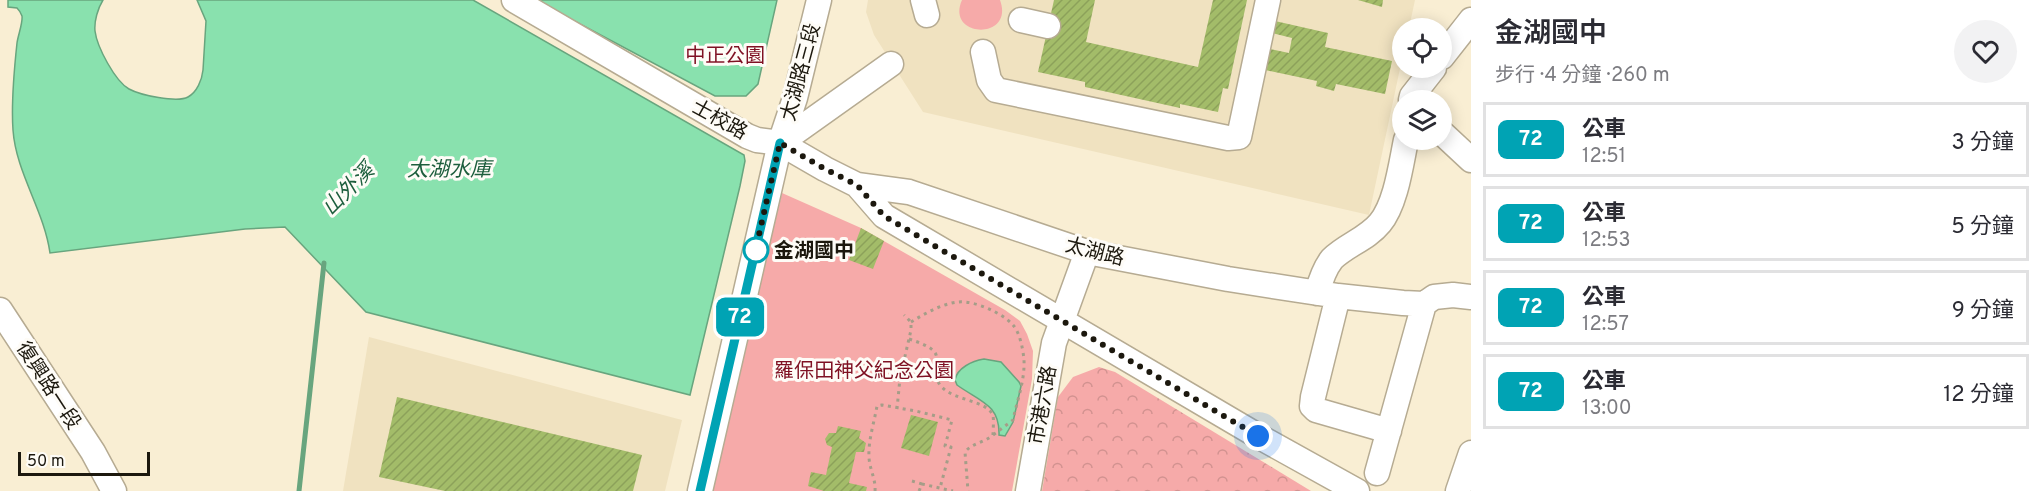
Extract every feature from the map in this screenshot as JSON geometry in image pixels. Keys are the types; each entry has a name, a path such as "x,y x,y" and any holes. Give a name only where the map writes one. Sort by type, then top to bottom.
{"street":[{"name":"士校路","path":"514,0 747,136 757,140 780,143 857,185 884,216 1258,436 1357,491"},
{"name":"太湖路三段","path":"700,491 780,143 795,98 819,0"},
{"path":"983,52 989,80 996,90 1228,138 1239,137 1268,0"},
{"path":"1021,20 1048,26"},
{"path":"1452,45 1469,25"},
{"path":"780,143 891,64"},
{"path":"1417,90 1426,78"},
{"path":"1452,142 1471,159"},
{"path":"1389,431 1316,410 1312,406 1327,295 1323,274 1332,259 1372,232 1382,221 1392,201 1404,150"},
{"name":"太湖路","path":"857,185 909,192 1087,252 1327,295 1424,304"},
{"name":"市港六路","path":"1028,491 1054,343 1087,252"},
{"path":"1377,473 1424,304 1434,297 1453,295 1471,297"},
{"name":"復興路一段","path":"0,310 93,452 114,491"},
{"path":"1458,491 1471,453"}],"path":[{"path":"911,322 932,310 956,302 975,303 1004,318 1017,331 1023,355 1022,377 1012,420 984,442 972,446 965,452 968,491"},
{"path":"904,315 911,322"},
{"path":"897,409 900,378 911,322"},
{"path":"909,339 928,345 935,351 937,355 936,374 942,388 953,396 988,409 993,416 993,435"},
{"path":"875,491 876,484 869,459 877,406 916,411 952,420 945,446 951,447 940,488"},
{"path":"912,482 953,491"},
{"path":"919,491 922,484"}],"shaded area":[{"path":"868,0 1415,0 1411,18 1392,18 1392,78 1398,78 1395,90 1392,90 1392,106 1369,215 923,112 874,35 866,12"},
{"path":"369,337 682,420 665,491 343,491"}],"green space":[{"path":"962,0 1000,0 1002,13 998,23 980,30 971,28 963,22 959,13"},
{"name":"羅保田神父紀念公園","path":"782,193 861,228 1005,310 1020,321 1033,351 1032,379 1012,491 710,491"},
{"path":"1099,367 1115,372 1311,491 1042,491 1058,397 1073,377"}],"water":[{"name":"太湖水庫","path":"8,0 103,0 95,23 96,38 118,79 129,89 150,96 183,99 194,92 202,74 206,21 197,0 473,0 744,155 740,186 690,395 366,312 285,227 245,229 50,253 47,237 15,146 12,119 13,86 22,16 17,8 8,7"},
{"name":"中正公園","path":"535,0 777,0 758,84 746,96 715,96"},
{"path":"984,359 1001,362 1021,386 1013,422 1005,436 999,435 996,416 987,404 957,385 955,380 966,366"}],"building":[{"path":"1054,0 1095,0 1086,42 1198,67 1213,0 1247,0 1228,89 1223,88 1218,112 1180,104 1180,108 1085,87 1085,82 1038,72"},
{"path":"1358,0 1383,0 1382,7"},
{"path":"1275,21 1328,33 1325,47 1392,61 1385,94 1336,84 1334,91 1316,86 1317,81 1265,70 1270,49 1289,53 1292,38 1272,33"},
{"path":"861,228 884,241 873,269 849,260"},
{"path":"397,397 642,455 633,491 445,491 379,477"},
{"path":"911,415 938,422 929,456 901,448"},
{"path":"838,426 861,431 859,438 866,443 864,452 856,452 849,483 867,487 866,491 824,491 808,486 811,472 826,475 832,447 827,445 825,439 829,433 836,433"}],"waterway":[{"name":"山外溪","path":"299,491 324,263"}],"bus line":[{"name":"72","path":"700,491 780,143"}],"place":[{"name":"金湖國中","path":"756,250"}],"route":[{"path":"756,250 755,252 780,143 857,185 884,216 1258,436"}]}
